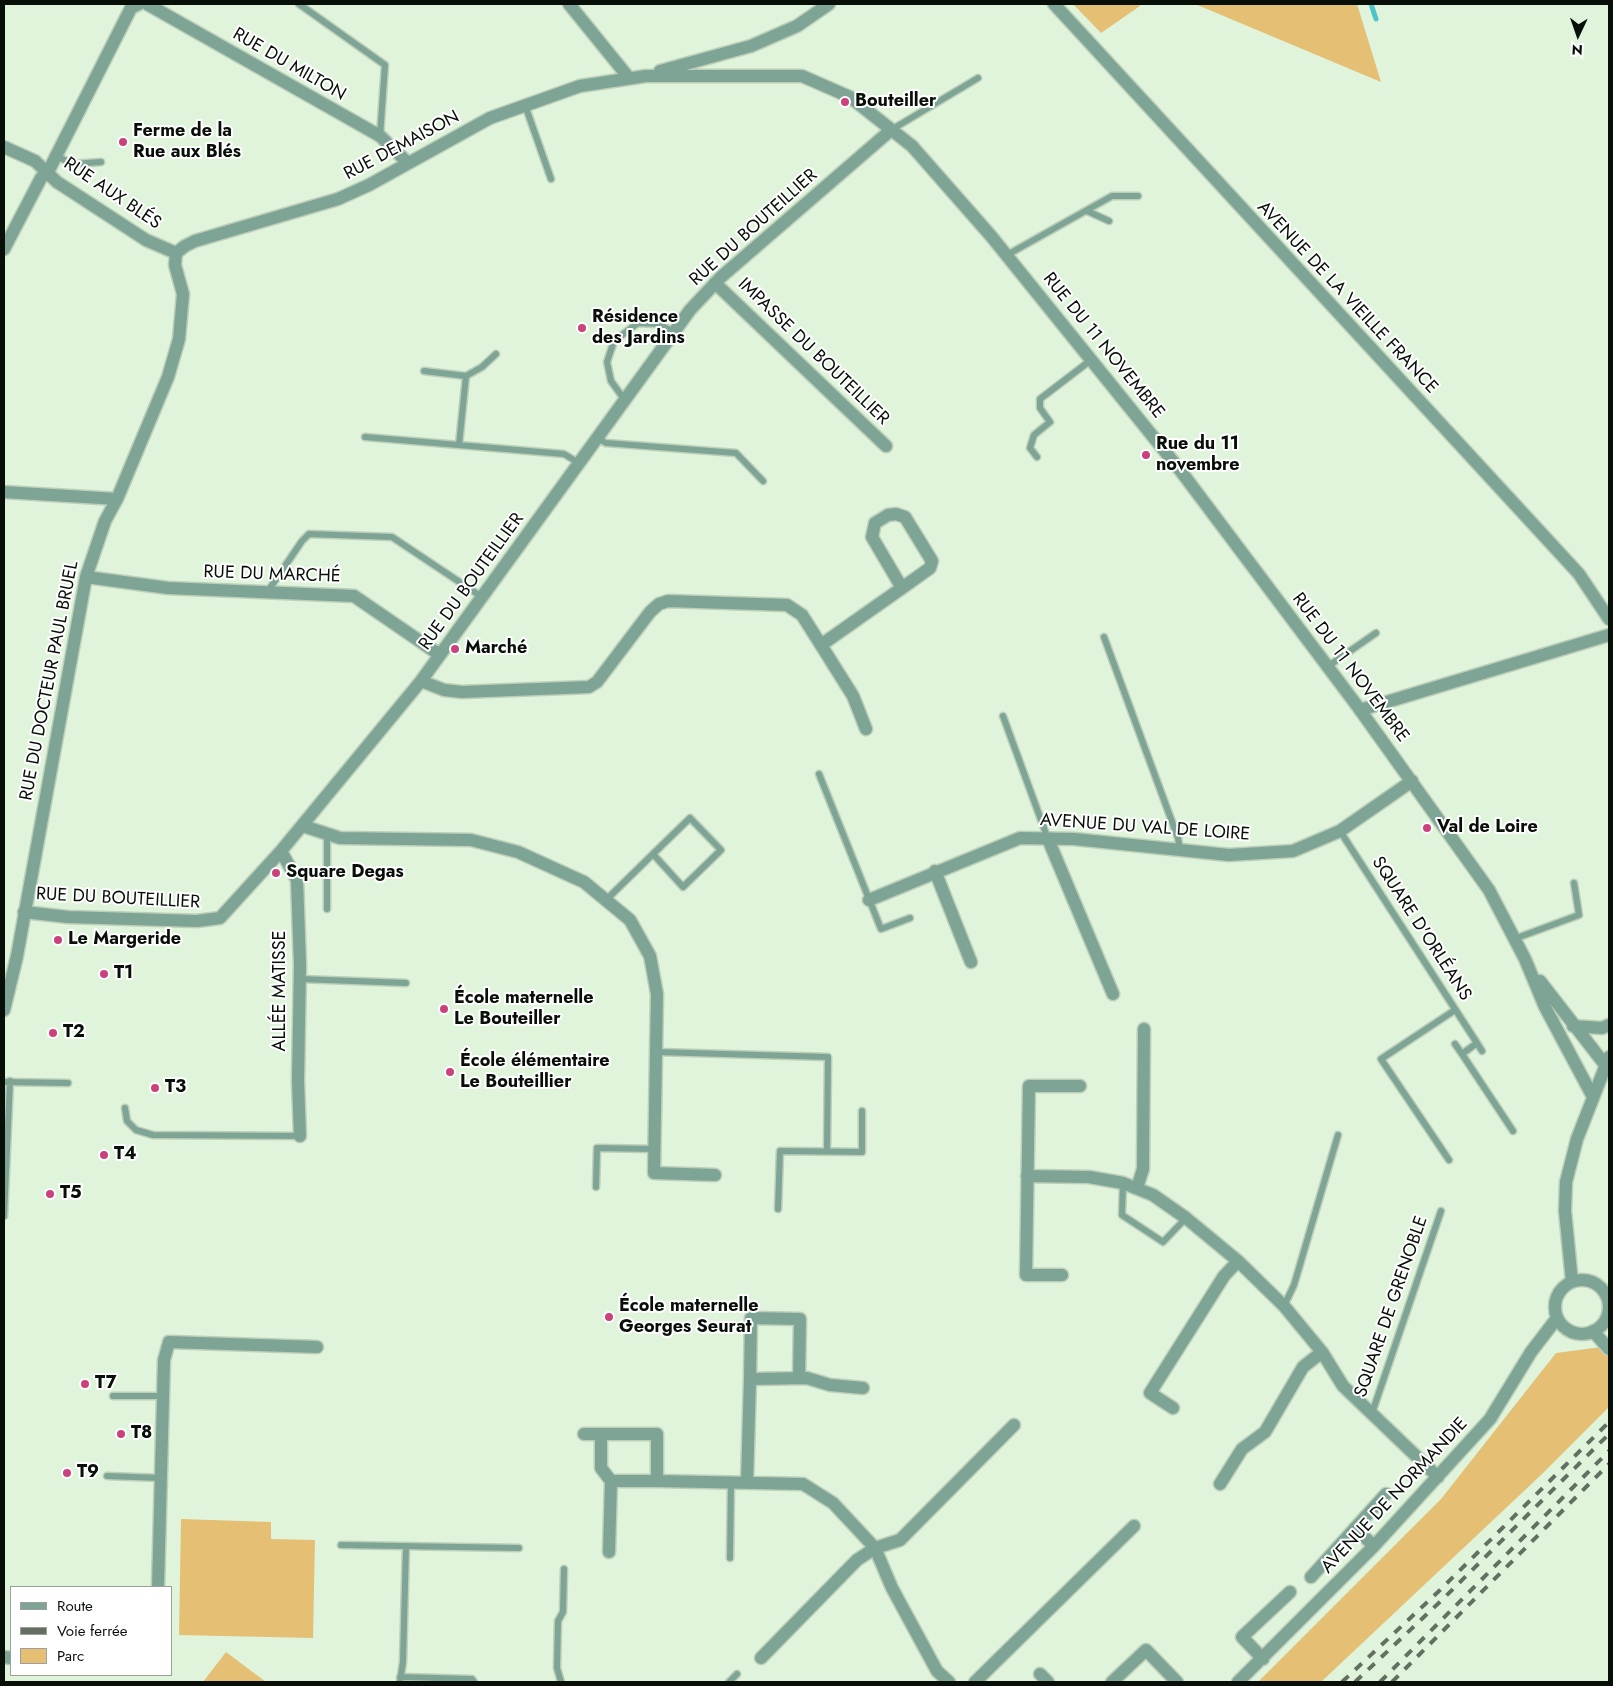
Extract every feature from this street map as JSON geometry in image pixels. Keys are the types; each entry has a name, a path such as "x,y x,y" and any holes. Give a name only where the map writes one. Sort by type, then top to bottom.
{"street":[{"path":"4,249 41,178 48,172 130,8 139,4"},
{"name":"RUE DU MILTON","path":"147,4 380,136 408,163"},
{"path":"569,4 629,78"},
{"path":"646,76 751,46 796,26 829,4"},
{"name":"AVENUE DE LA VIEILLE FRANCE","path":"1054,4 1579,574 1609,619"},
{"name":"RUE DEMAISON","path":"176,253 195,241 338,199 490,118 580,86 646,76"},
{"name":"RUE DU 11 NOVEMBRE","path":"646,76 802,76 850,97 912,146 1007,255 1180,470 1412,781 1489,890 1525,959 1545,1008 1593,1097"},
{"name":"RUE DU BOUTEILLIER","path":"24,912 56,917 210,920 220,918 281,851 421,681 483,598 624,399 674,332 715,283 891,130"},
{"name":"RUE AUX BLÉS","path":"4,147 35,161 57,182 146,240 176,253"},
{"name":"RUE DU DOCTEUR PAUL BRUEL","path":"4,1010 17,956 86,577 105,521 117,499 168,377 179,340 183,294 175,265 176,253"},
{"name":"IMPASSE DU BOUTEILLIER","path":"715,283 886,446"},
{"path":"4,492 117,499"},
{"path":"821,644 902,588 930,568 932,561 905,518 896,514 888,515 874,523 872,538 902,588"},
{"name":"RUE DU MARCHÉ","path":"86,577 168,588 354,596 440,655"},
{"path":"421,681 444,690 462,692 589,686 597,682 650,612 659,604 668,601 787,605 802,615 821,644 853,696 866,729"},
{"path":"1360,710 1609,635"},
{"name":"AVENUE DU VAL DE LOIRE","path":"869,900 935,871 1020,838 1074,839 1229,855 1293,851 1340,831 1412,781"},
{"path":"302,826 340,838 472,840 518,852 584,882 630,920 650,956 658,994 654,1173 715,1175"},
{"path":"1048,839 1113,994"},
{"name":"ALLÉE MATISSE","path":"281,851 297,880 300,979 298,1082 300,1136"},
{"path":"935,871 971,962"},
{"name":"RUE DU 11 NOVEMBRE","path":"1525,959 1573,1026 1608,1064"},
{"path":"1573,1026 1602,1028 1609,1025"},
{"path":"1137,1188 1143,1169 1144,1029"},
{"path":"1572,1282 1565,1211 1566,1182 1577,1139 1608,1064"},
{"path":"1062,1275 1026,1275 1028,1086 1080,1086"},
{"path":"1027,1176 1089,1177 1124,1183 1153,1195 1186,1218 1238,1261 1284,1306 1322,1352 1343,1386 1438,1477"},
{"path":"1173,1408 1150,1393 1224,1276 1238,1261"},
{"path":"1572,1282 1590,1282 1598,1286 1609,1301 1606,1319 1593,1331 1577,1333 1569,1330 1558,1318 1556,1301 1564,1286 1572,1282"},
{"path":"746,1483 751,1318 800,1319 799,1378"},
{"name":"AVENUE DE NORMANDIE","path":"1238,1682 1374,1546 1490,1419 1531,1352 1558,1318"},
{"path":"1593,1331 1609,1350"},
{"path":"158,1586 164,1360 169,1342 317,1348"},
{"path":"1220,1484 1242,1448 1265,1432 1303,1366 1322,1352"},
{"path":"750,1379 799,1378 830,1385 863,1388"},
{"path":"762,1658 857,1560 875,1548 900,1540 1014,1426"},
{"path":"584,1434 657,1434 657,1481"},
{"path":"601,1434 601,1468 611,1481 609,1552"},
{"path":"611,1481 802,1484 834,1503 875,1548 892,1588 937,1671 949,1682"},
{"path":"1311,1577 1386,1494"},
{"path":"975,1682 1134,1526"},
{"path":"1355,1528 1374,1546"},
{"path":"1263,1659 1242,1637 1290,1592"},
{"path":"1112,1682 1146,1650 1177,1682"}],"lane":[{"path":"299,4 385,64 380,136"},
{"path":"891,130 978,78"},
{"path":"525,105 552,179"},
{"path":"56,156 73,164 101,162"},
{"path":"1007,255 1112,196 1138,196"},
{"path":"1087,211 1109,222"},
{"path":"624,399 610,381 607,362 614,341 638,323 658,324 674,332"},
{"path":"424,371 466,376 482,367 496,354"},
{"path":"1036,457 1030,448 1034,435 1050,422 1040,408 1040,399 1092,360"},
{"path":"459,445 466,376"},
{"path":"365,437 564,454 579,463"},
{"path":"597,438 606,443 736,453 763,481"},
{"path":"267,592 302,541 309,534 392,537 483,598"},
{"path":"1328,667 1376,633"},
{"path":"1104,637 1178,838 1180,850"},
{"path":"1003,716 1048,839"},
{"path":"819,774 881,929 910,918"},
{"path":"606,900 653,854 690,818 721,850 683,887 653,854"},
{"name":"SQUARE D'ORLÉANS","path":"1340,831 1482,1051"},
{"path":"327,834 327,909"},
{"path":"1514,939 1579,915 1574,883"},
{"path":"300,979 406,982"},
{"path":"1449,1160 1382,1059 1455,1010"},
{"path":"1462,1054 1477,1043"},
{"path":"1455,1044 1513,1131"},
{"path":"657,1052 828,1057 827,1151"},
{"path":"4,1216 7,1082 68,1083"},
{"path":"124,1108 127,1121 136,1130 153,1135 300,1136"},
{"path":"778,1209 780,1151 862,1152 862,1110"},
{"path":"1284,1306 1294,1284 1338,1135"},
{"path":"596,1187 597,1148 654,1148"},
{"path":"1124,1183 1122,1216 1163,1242 1186,1218"},
{"name":"SQUARE DE GRENOBLE","path":"1372,1413 1441,1211"},
{"path":"114,1396 163,1396"},
{"path":"107,1476 161,1478"},
{"path":"730,1558 731,1483"},
{"path":"341,1545 519,1548"},
{"path":"406,1546 403,1662 400,1680 472,1679 474,1682"},
{"path":"561,1682 557,1668 558,1621 563,1612 564,1569"},
{"path":"729,1682 737,1674"}],"green space":[{"path":"1073,4 1139,4 1140,6 1101,33"},
{"path":"1195,4 1357,4 1381,82"},
{"path":"1609,1346 1609,1407 1541,1475 1321,1682 1258,1682 1441,1499 1556,1353"},
{"path":"181,1519 271,1522 271,1539 315,1540 313,1638 179,1635"},
{"path":"226,1652 266,1682 203,1682"}],"waterway":[{"path":"1371,4 1376,19"}],"railway":[{"path":"1342,1682 1438,1592 1609,1422"},
{"path":"1355,1682 1443,1599 1609,1434"},
{"path":"1380,1682 1609,1451"},
{"path":"1392,1682 1609,1464"}],"place":[{"name":"Bouteiller","path":"845,102"},
{"name":"Ferme de la Rue aux Blés","path":"123,142"},
{"name":"Résidence des Jardins","path":"582,328"},
{"name":"Rue du 11 novembre","path":"1146,455"},
{"name":"Marché","path":"455,649"},
{"name":"Val de Loire","path":"1427,828"},
{"name":"Square Degas","path":"276,873"},
{"name":"Le Margeride","path":"58,940"},
{"name":"T1","path":"104,974"},
{"name":"École maternelle Le Bouteiller","path":"444,1009"},
{"name":"T2","path":"53,1033"},
{"name":"École élémentaire Le Bouteillier","path":"450,1072"},
{"name":"T3","path":"155,1088"},
{"name":"T4","path":"104,1155"},
{"name":"T5","path":"50,1194"},
{"name":"École maternelle Georges Seurat","path":"609,1317"},
{"name":"T7","path":"85,1384"},
{"name":"T8","path":"121,1434"},
{"name":"T9","path":"67,1473"}]}
